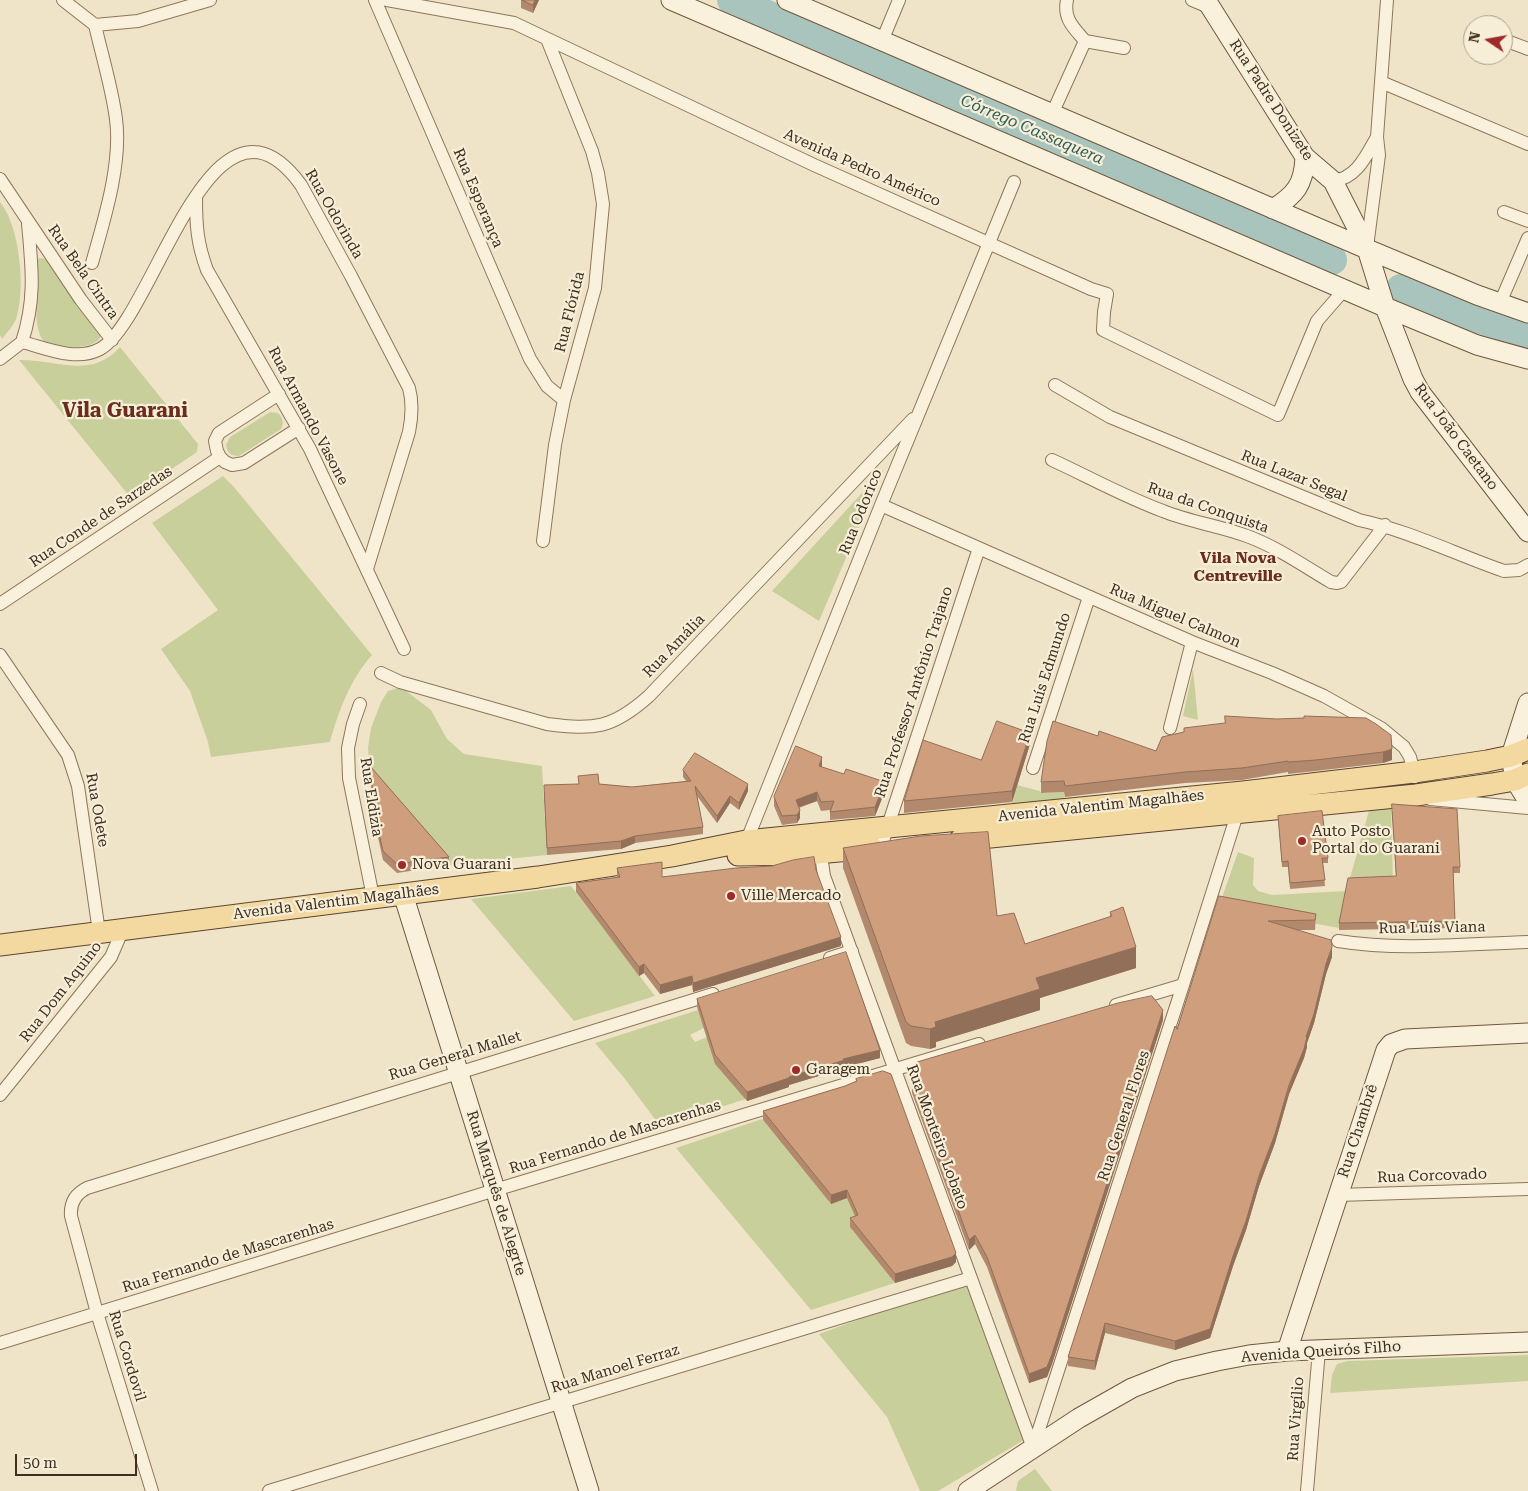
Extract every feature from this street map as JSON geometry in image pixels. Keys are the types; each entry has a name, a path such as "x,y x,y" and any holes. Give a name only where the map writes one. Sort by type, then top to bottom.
{"main road":[{"path":"671,0 1384,308 1476,345 1528,360"},
{"path":"786,0 1366,249 1500,304 1528,313"},
{"name":"Rua Padre Donizete","path":"1208,4 1305,157 1333,182 1366,249"},
{"path":"1273,209 1287,200 1301,182 1305,157"},
{"name":"Rua João Caetano","path":"1366,249 1384,308 1420,392 1528,532"},
{"path":"1528,703 1519,752 1521,777 1528,800"},
{"name":"Avenida Valentim Magalhães","path":"0,945 403,894 672,856 744,848 890,840 1243,792 1414,772 1519,752"},
{"name":"Avenida Valentim Magalhães","path":"938,842 1416,795 1521,777"},
{"name":"Rua Marquês de Alegrte","path":"403,894 589,1491"},
{"name":"Rua Chambrê","path":"1287,1351 1382,1057 1390,1044 1404,1040 1528,1033"},
{"name":"Avenida Queirós Filho","path":"968,1491 1093,1410 1132,1388 1175,1371 1249,1355 1287,1351 1528,1342"}],"street":[{"path":"63,0 95,25 116,120 114,174 106,215 92,263"},
{"path":"95,25 138,22 210,0"},
{"name":"Rua Esperança","path":"375,0 530,359 547,386 564,400"},
{"name":"Avenida Pedro Américo","path":"387,0 514,23 806,161 1091,289 1107,294 1103,330 1278,415 1316,321 1344,290"},
{"path":"882,41 900,0"},
{"path":"1067,0 1065,10 1068,19 1085,41 1124,48"},
{"path":"1192,0 1208,4"},
{"path":"1366,249 1379,155 1377,138 1387,0"},
{"name":"Rua Flórida","path":"543,541 555,445 564,400 595,288 603,204 592,151 547,39"},
{"path":"1052,114 1085,41"},
{"path":"1513,43 1528,49"},
{"path":"1381,82 1528,144"},
{"path":"1333,182 1347,178 1355,172 1377,138"},
{"name":"Rua Odorinda","path":"22,342 57,352 80,354 100,349 112,340 131,311 170,237 196,197 224,164 235,156 255,152 278,162 301,185 409,388 412,406 409,432 367,569"},
{"name":"Rua Bela Cintra","path":"0,179 81,300 112,340"},
{"name":"Rua Odorico","path":"744,848 881,505 1014,182"},
{"name":"Rua Armando Vasone","path":"196,197 196,224 200,251 207,270 299,428 404,648"},
{"path":"1504,212 1528,221"},
{"name":"Rua Bela Cintra","path":"22,342 32,306 32,268 27,222"},
{"path":"1500,304 1528,238"},
{"path":"0,359 22,342"},
{"name":"Rua Lazar Segal","path":"1055,385 1110,416 1359,520 1385,525 1504,571 1519,570 1528,565"},
{"path":"279,394 218,433 215,441 220,457 232,465 244,463 299,428"},
{"name":"Rua Amália","path":"381,674 400,682 546,724 570,727 596,726 616,720 633,710 648,696 919,412"},
{"name":"Rua Conde de Sarzedas","path":"0,604 220,457"},
{"name":"Rua da Conquista","path":"1052,460 1130,498 1162,511 1260,542 1331,582 1341,582 1385,525"},
{"name":"Rua Miguel Calmon","path":"881,505 1192,642 1272,673 1324,696 1381,728 1404,747 1414,772 1416,795"},
{"name":"Rua Professor Antônio Trajano","path":"890,840 979,548"},
{"name":"Rua Luís Edmundo","path":"1032,768 1089,597"},
{"path":"1170,728 1192,642"},
{"name":"Rua Odete","path":"0,655 68,755 78,786 99,932"},
{"name":"Rua Eldizia","path":"360,704 348,748 349,778 373,897"},
{"name":"Rua General Flores","path":"1033,1448 1184,985 1243,792"},
{"path":"1416,795 1434,800 1528,808"},
{"name":"Rua Monteiro Lobato","path":"821,843 824,876 1033,1448"},
{"name":"Rua Dom Aquino","path":"0,1095 111,958 123,929"},
{"name":"Rua Luís Viana","path":"1338,941 1364,945 1396,946 1528,942"},
{"path":"814,963 852,951"},
{"path":"1100,1010 1184,985"},
{"name":"Rua General Mallet","path":"73,1200 79,1192 87,1188 721,992"},
{"name":"Rua Fernando de Mascarenhas","path":"0,1343 894,1068 988,1042"},
{"name":"Rua Corcovado","path":"1338,1195 1528,1189"},
{"name":"Rua Cordovil","path":"73,1200 70,1208 71,1216 96,1313 152,1491"},
{"name":"Rua Manoel Ferraz","path":"269,1491 971,1278"},
{"name":"Rua Virgílio","path":"1307,1491 1318,1350"}],"green space":[{"path":"0,202 12,226 21,276 21,292 16,319 2,339 0,335"},
{"path":"39,258 47,259 101,336 95,343 78,347 56,346 44,341 40,336 36,291 37,262"},
{"path":"120,347 198,444 197,452 130,497 19,360 72,366 85,365 97,363 109,357"},
{"path":"270,412 278,413 281,417 283,423 281,429 239,456 227,450 226,445 230,437"},
{"path":"884,469 819,621 772,591"},
{"path":"223,476 372,655 351,685 337,718 330,742 211,757 208,742 190,691 161,649 218,610 152,523"},
{"path":"1193,669 1198,720 1183,716"},
{"path":"401,687 431,710 447,739 464,754 542,766 547,855 449,865 370,774 368,748 371,728 381,702 388,691"},
{"path":"1017,785 1040,791 1041,793 1064,792 1065,801 1011,807"},
{"path":"1370,807 1391,807 1393,883 1348,885"},
{"path":"1238,852 1254,858 1253,885 1258,891 1272,895 1346,891 1339,928 1219,906"},
{"path":"571,886 655,996 574,1021 471,899"},
{"path":"698,1010 704,1028 690,1035 695,1042 707,1037 746,1099 660,1126 595,1043"},
{"path":"762,1119 831,1204 879,1186 858,1223 850,1227 895,1283 811,1310 676,1148"},
{"path":"971,1278 1029,1437 938,1491 920,1491 887,1417 819,1334"},
{"path":"1528,1355 1528,1381 1330,1393 1332,1375 1337,1364 1347,1361"},
{"path":"1035,1469 1052,1491 1016,1491 1018,1481"}],"building":[{"path":"522,0 535,0 533,5"},
{"path":"1225,716 1277,719 1304,718 1304,716 1366,718 1391,735 1392,749 1383,752 1316,760 1288,761 1242,768 1185,772 1065,786 1064,781 1041,782 1047,741 1053,721 1098,736 1099,731 1156,751 1162,737 1184,732 1184,728 1225,723"},
{"path":"997,721 1030,733 1012,791 904,801 923,740 981,760"},
{"path":"796,746 822,757 819,766 844,774 846,769 885,782 875,807 830,812 834,801 821,802 817,792 796,800 800,810 797,815 782,816 774,797"},
{"path":"695,753 748,784 739,803 730,796 717,816 695,786 703,827 635,836 621,841 547,848 544,785 579,784 578,776 598,774 599,784 632,787 691,781 683,770"},
{"path":"370,766 449,857 397,864 383,851 376,820"},
{"path":"1392,804 1457,809 1460,867 1453,867 1455,921 1339,923 1348,878 1396,876"},
{"name":"Auto Posto Portal do Guarani","path":"1322,811 1328,858 1322,858 1325,880 1290,883 1288,861 1282,862 1278,816"},
{"path":"988,832 997,916 1014,913 1025,944 1112,916 1110,912 1123,907 1136,947 1036,978 1040,989 935,1022 936,1027 930,1029 911,1026 906,1022 843,848 921,836"},
{"path":"814,857 816,870 841,937 693,983 692,976 660,985 644,964 639,967 576,883 620,877 617,868 662,862 662,877 736,868 772,866"},
{"path":"1219,896 1316,914 1315,920 1268,921 1331,940 1332,947 1304,1049 1289,1085 1275,1134 1259,1176 1210,1329 1175,1341 1105,1323 1095,1361 1068,1357 1175,1026 1177,1029"},
{"path":"846,952 880,1050 843,1059 845,1060 747,1092 715,1055 697,999"},
{"path":"1152,996 1163,1010 1052,1354 1047,1367 1029,1374 987,1257 975,1235 969,1240 912,1083 923,1089 917,1062 1118,1003"},
{"path":"883,1071 891,1074 956,1253 952,1257 895,1274 850,1218 858,1215 847,1190 831,1195 763,1111 845,1086 857,1081 856,1079"}],"waterway":[{"name":"Córrego Cassaquera","path":"732,0 1332,260"},
{"name":"Córrego Cassaquera","path":"1401,289 1497,326 1528,335"}],"place":[{"name":"Auto Posto Portal do Guarani","path":"1302,841"},
{"name":"Nova Guarani","path":"402,865"},
{"name":"Ville Mercado","path":"731,896"},
{"name":"Garagem","path":"796,1070"}],"district":[{"name":"Vila Guarani","path":"125,411"},
{"name":"Vila Nova Centreville","path":"1238,567"}]}
